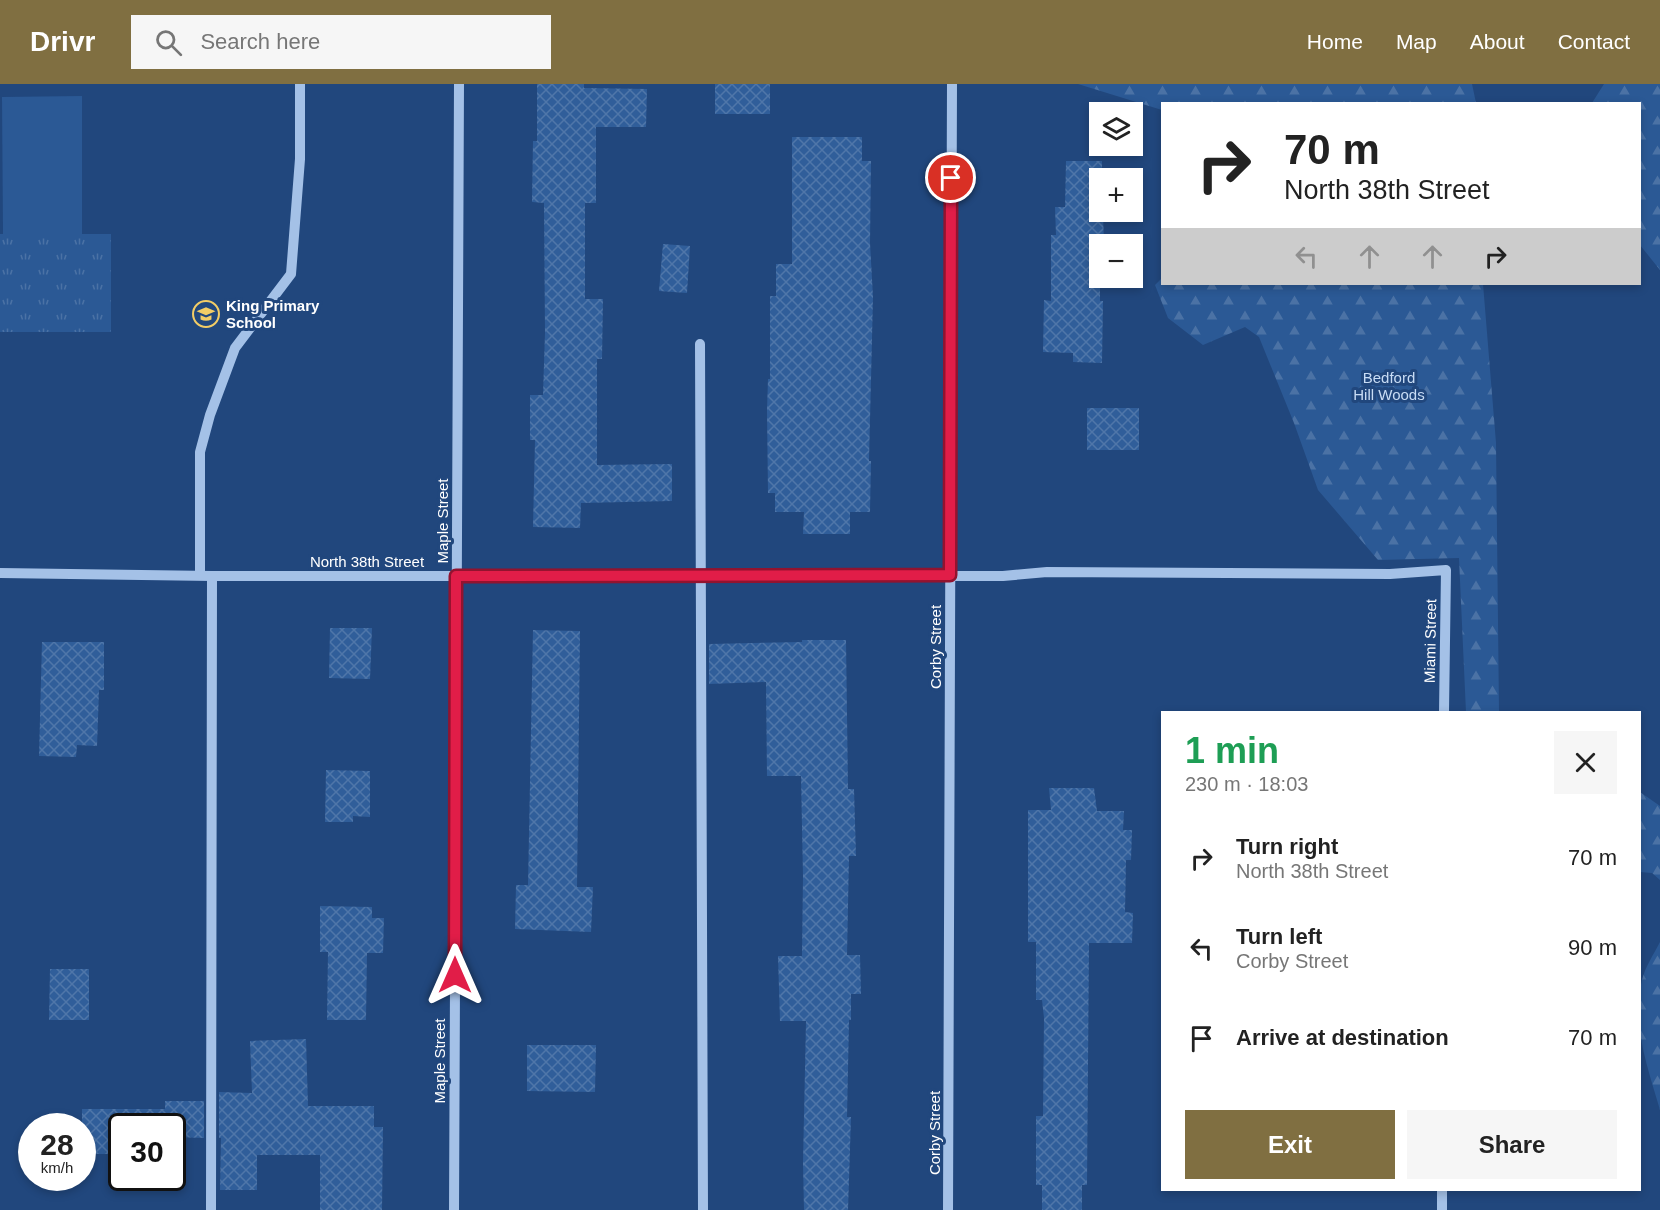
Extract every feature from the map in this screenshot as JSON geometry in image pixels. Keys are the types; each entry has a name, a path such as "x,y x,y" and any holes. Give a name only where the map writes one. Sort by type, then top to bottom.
{"street":[{"path":"200,575 200,452 210,415 235,348 291,274 300,159 300,84"},
{"name":"Maple Street","path":"454,1210 459,84"},
{"name":"Corby Street","path":"948,1210 952,84"},
{"path":"700,344 702,1210"},
{"name":"North 38th Street","path":"0,573 212,576 1003,576 1047,572 1390,574 1446,570"},
{"name":"Miami Street","path":"1444,711 1446,570"},
{"path":"211,1210 212,576"},
{"path":"1442,1191 1442,1210"}],"green space":[{"path":"1078,84 1472,84 1476,102 1161,102 1161,110 1143,104 1143,102 1136,102"},
{"path":"1604,84 1660,84 1660,270 1641,246 1641,102 1593,102"},
{"path":"82,96 82,234 3,234 2,97"},
{"path":"0,234 111,234 111,332 0,332"},
{"name":"Bedford Hill Woods","path":"1161,279 1161,285 1483,285 1496,443 1499,711 1466,711 1459,558 1378,560 1318,490 1259,337 1245,327 1203,345 1168,318 1155,285"},
{"path":"1641,793 1660,806 1660,880 1652,873 1641,872"},
{"path":"1660,942 1660,1110 1641,1038 1641,986 1647,965"}],"building":[{"path":"537,84 584,84 584,88 647,89 646,127 596,127 596,203 585,203 585,299 603,299 602,359 597,359 597,465 672,464 672,501 581,503 580,528 533,527 535,440 530,440 530,395 543,395 545,333 544,203 532,202 533,141 537,141"},
{"path":"715,84 770,84 770,114 715,114"},
{"path":"792,137 862,137 862,161 871,161 870,243 873,297 870,512 850,512 850,534 803,534 804,512 775,512 775,493 768,493 767,411 768,379 770,379 770,296 776,296 776,264 792,264"},
{"path":"1066,161 1102,161 1102,168 1089,168 1089,222 1103,222 1104,234 1089,234 1089,288 1100,288 1100,301 1103,301 1102,363 1073,362 1073,353 1043,352 1044,300 1051,301 1051,235 1056,235 1055,207 1065,207"},
{"path":"663,244 690,246 687,293 659,291"},
{"path":"1087,408 1139,408 1139,450 1087,450"},
{"path":"330,628 372,628 370,679 329,678"},
{"path":"533,630 580,631 577,887 593,887 591,932 515,929 516,885 528,885"},
{"path":"802,640 846,640 848,789 854,789 856,856 849,856 847,955 860,955 861,994 851,994 851,1020 849,1020 847,1117 851,1117 848,1210 804,1210 806,1021 780,1021 778,956 802,956 801,776 767,776 766,682 709,684 709,644 802,642"},
{"path":"42,642 104,642 104,690 99,690 97,746 77,745 76,757 39,756"},
{"path":"326,770 370,771 370,817 353,816 353,822 325,822"},
{"path":"1049,788 1094,788 1097,811 1124,811 1123,830 1132,830 1131,860 1126,860 1125,912 1133,913 1132,943 1089,943 1087,1185 1082,1185 1082,1210 1042,1210 1042,1185 1036,1185 1036,1116 1043,1116 1044,1018 1042,1000 1036,1000 1036,942 1028,942 1028,810 1051,810"},
{"path":"320,906 372,907 372,918 384,918 383,953 367,953 366,1020 327,1020 328,952 320,952"},
{"path":"50,969 89,969 89,1020 49,1020"},
{"path":"306,1039 308,1106 374,1106 374,1127 383,1127 382,1210 320,1210 320,1155 257,1155 257,1190 220,1190 219,1092 252,1093 250,1041"},
{"path":"527,1045 596,1045 595,1092 527,1091"},
{"path":"165,1101 204,1101 204,1138 186,1137 186,1113 108,1113 108,1154 96,1154 96,1113 82,1113 82,1109 165,1109"}],"place":[{"name":"King Primary School","path":"206,314"}],"route":[{"path":"455,975 456,576 950,575 951,178"}]}
